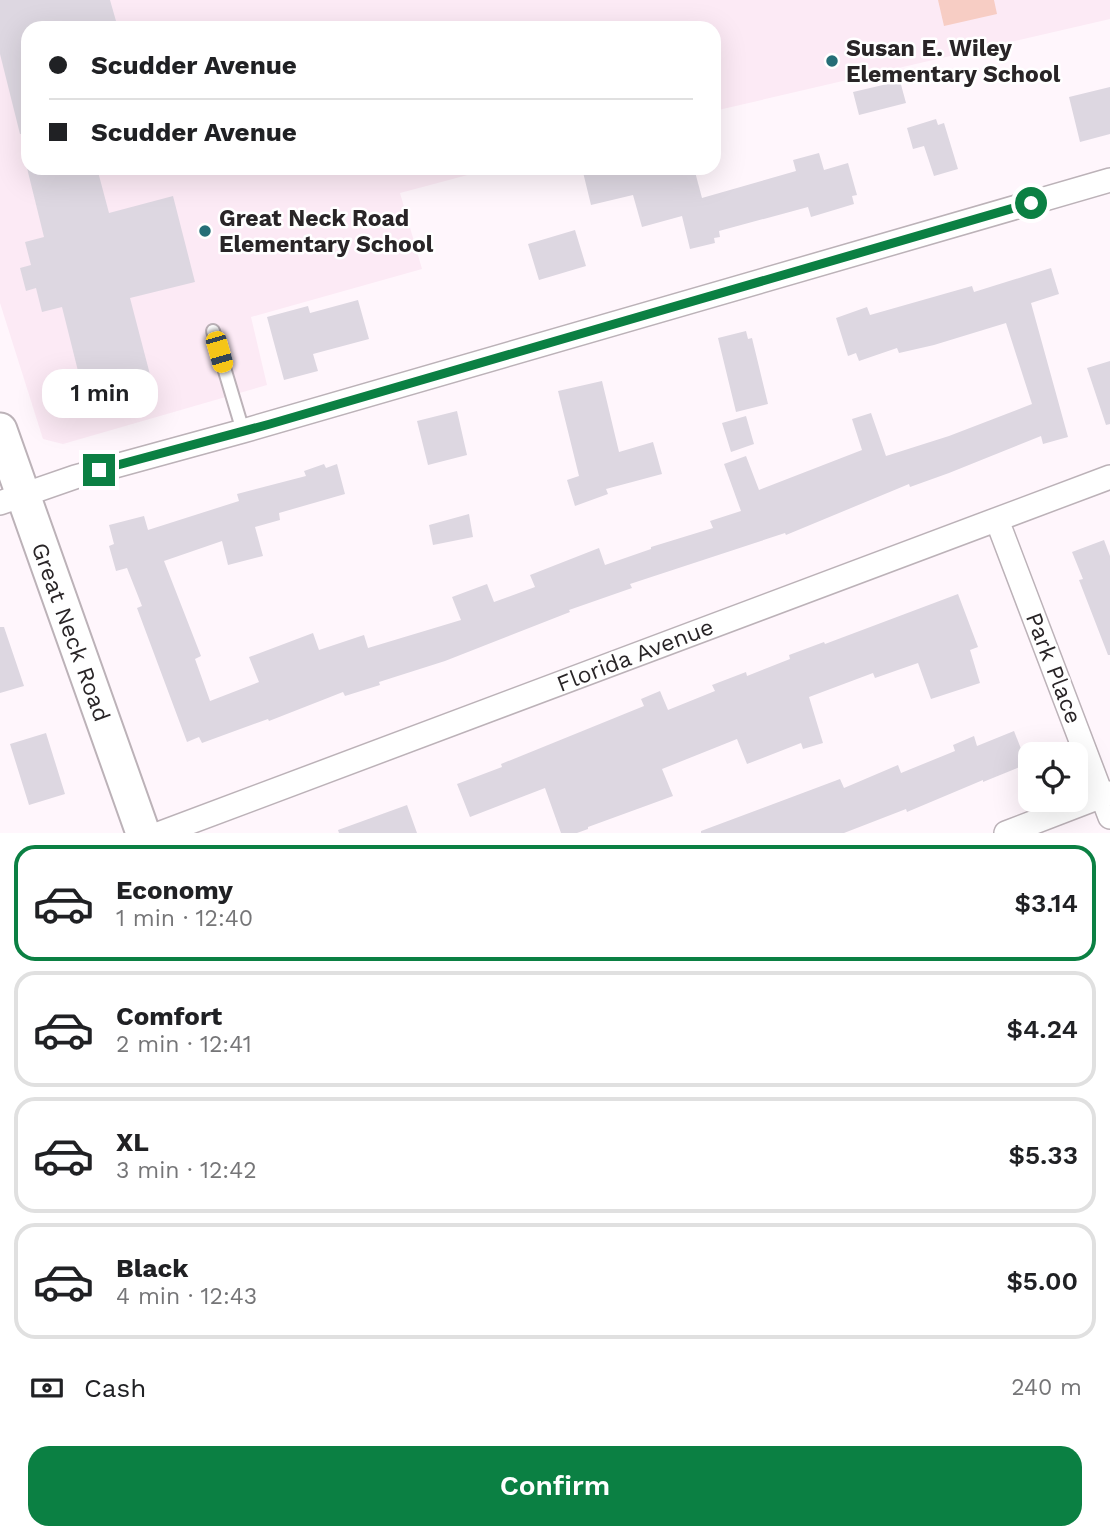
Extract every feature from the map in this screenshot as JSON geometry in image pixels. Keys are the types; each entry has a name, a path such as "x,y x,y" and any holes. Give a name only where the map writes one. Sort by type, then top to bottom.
{"main road":[{"name":"Great Neck Road","path":"0,430 11,499 143,833"}],"street":[{"path":"11,499 75,477 243,431 1110,180"},
{"name":"Florida Avenue","path":"161,833 1110,477"},
{"name":"Park Place","path":"996,520 1108,802"},
{"path":"1006,833 1108,802"}],"lane":[{"path":"213,331 243,431"}],"shaded area":[{"name":"Great Neck Road Elementary School","path":"0,0 1110,0 1110,19 721,109 721,21 21,21 21,175 468,175 400,193 422,269 251,317 267,385 63,444 43,439 0,303"},
{"path":"938,0 994,0 997,14 944,26"}],"building":[{"path":"0,0 110,0 116,21 21,21 21,134 0,54"},
{"path":"900,81 906,103 859,115 853,92"},
{"path":"1110,87 1110,134 1080,142 1069,97"},
{"path":"936,119 938,125 944,123 958,169 934,176 924,146 913,149 907,128"},
{"path":"819,153 824,170 848,163 857,195 852,196 854,204 811,217 808,207 719,231 720,237 714,238 715,243 690,249 682,216 642,227 633,195 591,205 584,175 696,175 702,198 796,171 793,160"},
{"path":"29,175 99,175 109,213 173,196 195,282 130,298 153,386 86,403 62,307 42,312 36,288 26,291 20,268 31,265 25,242 44,237"},
{"path":"575,230 586,266 539,280 528,244"},
{"path":"1051,268 1059,294 1031,303 1068,437 1043,444 1041,436 949,473 910,487 909,484 786,535 785,533 630,584 632,588 569,610 570,612 445,661 379,682 380,685 345,696 343,692 269,721 268,719 202,743 199,737 187,742 137,608 142,606 127,568 116,571 109,546 114,544 109,525 144,516 148,530 239,501 237,494 306,476 304,471 324,464 326,468 337,464 345,494 279,513 280,520 255,527 263,556 228,565 222,541 164,561 201,656 195,659 210,701 259,682 249,657 313,633 319,650 364,635 368,648 461,620 452,597 487,584 494,602 535,587 530,575 599,548 605,565 651,547 713,528 710,521 741,511 724,464 746,456 759,490 862,450 852,419 871,413 886,456 949,436 1032,404 1006,323 934,345 899,353 897,348 859,361 856,353 848,356 836,318 867,307 870,315 972,286 974,292"},
{"path":"358,300 369,339 313,354 318,371 284,380 267,317 308,306 310,313"},
{"path":"746,331 748,339 752,338 768,404 736,412 718,338"},
{"path":"1110,361 1110,424 1106,425 1087,368"},
{"path":"602,381 619,452 653,442 662,474 606,489 608,494 575,506 567,480 579,476 558,391"},
{"path":"457,411 467,455 428,465 417,421"},
{"path":"746,416 754,444 731,452 722,423"},
{"path":"469,514 473,537 433,545 429,525"},
{"path":"1104,540 1110,556 1110,655 1079,580 1083,579 1072,552"},
{"path":"958,594 978,647 970,650 980,683 931,699 918,663 875,678 873,673 809,697 823,743 803,749 801,743 747,764 737,739 662,769 673,796 577,833 561,833 545,788 470,817 457,784 644,706 641,699 660,691 668,710 715,691 712,685 746,672 747,676 790,659 789,655"},
{"path":"0,627 4,627 24,686 0,693"},
{"path":"1014,731 1018,742 1018,768 907,812 906,809 844,833 701,833 840,779 844,788 898,765 901,773 955,751 953,745 974,736 977,746"},
{"path":"46,733 65,794 29,805 10,744"},
{"path":"407,805 417,833 339,833 338,830"}],"place":[{"name":"Susan E. Wiley Elementary School","path":"832,61"},
{"name":"Great Neck Road Elementary School","path":"205,231"}],"route":[{"path":"99,470 270,424 1031,203"}]}
